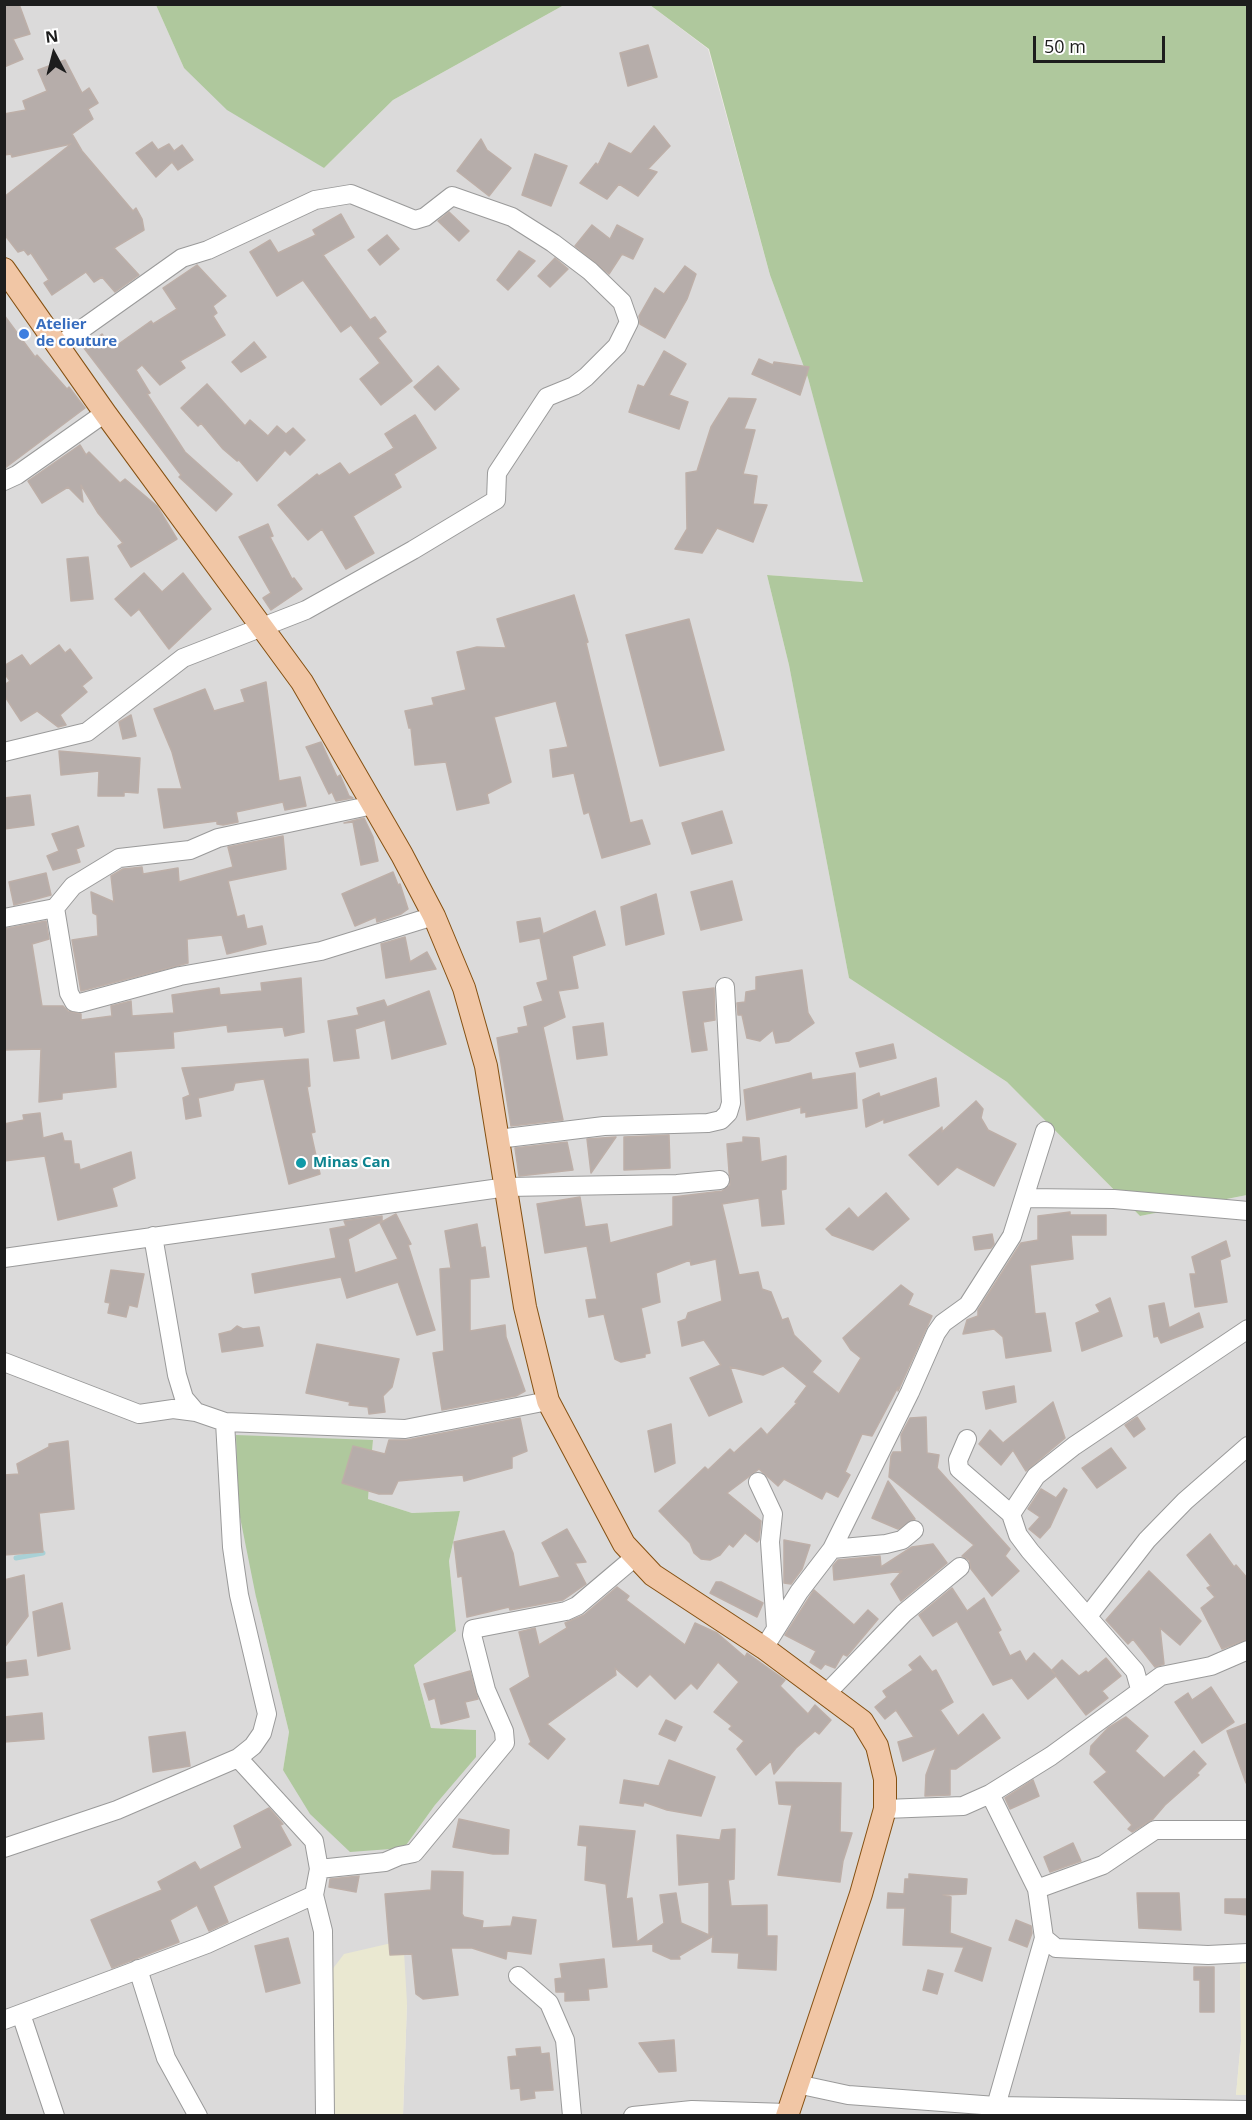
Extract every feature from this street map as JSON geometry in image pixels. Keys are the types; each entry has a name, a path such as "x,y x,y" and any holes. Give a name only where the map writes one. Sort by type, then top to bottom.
{"main road":[{"path":"7,278 302,682 434,916 464,988 486,1066 525,1307 548,1401 582,1469 624,1544 653,1575 764,1648 862,1721 877,1746 885,1779 885,1809 861,1894 787,2114"}],"street":[{"path":"4,752 87,732 183,658 306,610 496,500 497,473 547,398 574,386 586,377 617,346 629,322 622,302 572,257 512,217 452,196 425,217 415,220 351,194 315,200 208,250 182,258 58,346"},
{"path":"4,481 17,476 105,412"},
{"path":"4,918 55,908 73,886 119,858 190,850 218,838 373,806"},
{"path":"55,908 69,993 75,1002 80,1003 180,976 321,951 434,916"},
{"path":"498,1139 603,1126 708,1123 721,1120 728,1113 731,1103 725,987"},
{"path":"764,1648 832,1549 910,1392 936,1333 943,1323 968,1305 1012,1236 1045,1131"},
{"path":"4,1258 507,1187 677,1184 720,1180"},
{"path":"1024,1198 1114,1200 1248,1211"},
{"path":"153,1236 177,1376 184,1398 196,1412"},
{"path":"1011,1515 1036,1476 1074,1446 1248,1329"},
{"path":"4,1362 139,1414 173,1409 196,1412 225,1422 405,1429 548,1401"},
{"path":"4,1848 117,1810 238,1758 253,1746 262,1733 267,1714 239,1595 232,1547 225,1422"},
{"path":"967,1439 958,1460 959,1469 1011,1515 1018,1535 1030,1551 1135,1671 1140,1689"},
{"path":"1088,1616 1147,1540 1185,1501 1248,1446"},
{"path":"758,1482 773,1514 770,1542 776,1628"},
{"path":"832,1549 886,1544 902,1540 914,1530"},
{"path":"319,1869 385,1862 414,1853 505,1743 504,1731 486,1690 472,1635 473,1629 566,1611 577,1606 635,1557"},
{"path":"825,1695 904,1613 960,1567"},
{"path":"885,1809 963,1806 990,1794 1051,1756 1140,1689 1161,1676 1211,1666 1248,1650"},
{"path":"238,1758 314,1841 319,1869 314,1895 322,1931 325,2115"},
{"path":"990,1794 1037,1889 1044,1938 997,2111"},
{"path":"1037,1889 1103,1865 1155,1830 1248,1830"},
{"path":"55,2115 13,2017 207,1944 314,1895"},
{"path":"1044,1938 1056,1948 1208,1955 1248,1953"},
{"path":"138,1969 166,2058 198,2115"},
{"path":"518,1976 549,2003 565,2040 572,2115"},
{"path":"797,2084 848,2095 997,2111 1248,2110"},
{"path":"633,2115 692,2110 787,2114"}],"shaded area":[{"path":"5,5 156,5 184,68 324,168 393,100 564,5 650,5 708,49 770,275 808,378 864,582 767,575 789,665 849,978 1007,1082 1140,1216 1247,1195 1248,1959 1240,1965 1241,2041 1236,2095 1247,2095 1247,2115 403,2115 407,2003 323,2115 5,2116","holes":["373,1441 368,1499 412,1513 460,1511 449,1561 456,1631 414,1665 431,1728 475,1730 435,1805 404,1848 283,1770 289,1732 256,1597"]},
{"path":"403,1935 407,2003 403,2115 323,2116 328,1975 344,1954 396,1942"},
{"path":"1247,1959 1247,2095 1236,2095 1241,2041 1240,1965"}],"green space":[{"path":"156,5 564,5 393,100 324,168 227,110 184,68"},
{"path":"650,5 1247,5 1247,1195 1140,1216 1007,1082 849,978 789,665 767,575 863,582 808,378 770,275 709,49"},
{"path":"236,1435 373,1440 368,1499 412,1513 460,1511 449,1561 456,1631 414,1665 431,1728 476,1730 476,1757 435,1805 404,1848 350,1852 310,1814 283,1770 289,1732 256,1597 238,1507"}],"building":[{"path":"4,4 19,4 30,34 13,39 23,59 4,67"},
{"path":"648,45 657,77 628,86 620,53"},
{"path":"65,60 82,93 89,88 98,103 88,109 93,119 72,134 82,151 133,211 136,208 142,219 144,230 114,248 139,275 115,292 102,277 94,282 86,272 52,295 44,283 49,280 31,253 28,255 24,250 18,252 4,234 4,197 71,144 12,157 11,154 4,155 4,114 26,110 23,101 47,91 38,70"},
{"path":"654,126 670,146 648,169 657,172 638,196 619,184 607,199 580,183 596,163 598,165 609,143 631,154"},
{"path":"481,139 487,150 511,168 489,196 457,171"},
{"path":"152,142 158,150 169,144 174,151 182,145 193,160 178,170 172,162 156,177 136,153"},
{"path":"535,154 567,166 551,206 522,195"},
{"path":"449,212 469,231 459,241 438,221"},
{"path":"341,214 354,237 323,255 370,320 375,317 386,332 378,338 412,381 381,405 360,379 380,363 351,325 341,332 303,280 277,296 250,252 270,240 278,253 316,235 313,230"},
{"path":"592,225 610,239 617,225 643,239 633,259 622,254 609,274 575,246"},
{"path":"387,235 399,249 380,265 368,250"},
{"path":"519,251 535,261 508,290 497,280"},
{"path":"555,258 568,269 550,287 538,276"},
{"path":"197,265 226,296 213,306 217,313 213,316 225,335 180,361 185,368 160,385 142,365 136,370 150,393 147,394 185,452 232,494 216,511 179,477 181,475 84,348 102,334 113,348 151,321 153,324 177,309 163,288"},
{"path":"685,266 696,274 687,299 665,338 640,324 639,316 655,288 664,294"},
{"path":"4,315 35,357 37,355 67,389 69,387 85,408 5,468"},
{"path":"254,342 266,357 241,372 232,362"},
{"path":"664,351 686,364 669,395 688,402 679,429 629,412 638,385 644,387"},
{"path":"759,359 773,365 774,362 809,367 800,395 752,374"},
{"path":"438,366 459,389 435,410 414,387"},
{"path":"207,384 245,426 250,420 268,436 277,426 286,434 293,428 305,440 290,455 285,450 257,481 239,460 237,461 223,449 201,423 198,426 181,408"},
{"path":"729,398 756,399 744,429 755,430 743,474 757,476 753,504 767,505 753,542 717,528 702,553 675,549 687,529 686,473 697,471 711,427"},
{"path":"415,415 436,448 394,474 401,487 353,516 374,553 346,569 322,529 308,540 278,505 317,474 319,476 340,463 349,475 394,448 385,434"},
{"path":"80,445 86,455 89,452 120,483 125,479 157,506 177,539 131,567 118,546 123,543 98,513 81,485 83,502 68,487 42,503 28,481"},
{"path":"268,524 273,536 270,537 292,579 294,578 302,589 271,610 263,598 271,593 239,537"},
{"path":"88,557 93,599 71,601 67,559"},
{"path":"144,573 162,592 183,573 211,609 169,649 139,609 131,616 115,599"},
{"path":"574,595 588,642 586,643 630,823 642,820 650,844 602,858 589,812 584,814 574,773 553,777 550,750 568,747 556,701 494,717 511,782 487,794 489,803 457,810 446,762 415,765 411,728 409,728 405,711 434,705 432,698 466,690 457,652 477,647 506,648 497,619"},
{"path":"689,619 724,750 660,766 626,635"},
{"path":"59,645 65,653 70,649 92,678 82,686 87,692 60,715 66,725 58,727 37,711 21,721 4,695 4,685 10,681 4,673 4,666 22,655 30,666"},
{"path":"266,682 279,781 300,777 306,806 285,810 283,802 236,812 238,822 223,825 217,824 217,821 164,828 158,789 182,789 172,752 154,709 205,689 214,711 245,702 241,690"},
{"path":"131,715 136,736 123,739 119,722"},
{"path":"321,742 337,777 340,775 349,796 353,798 336,801 332,792 329,794 306,747"},
{"path":"59,751 140,758 138,793 124,792 124,796 98,796 99,771 61,775"},
{"path":"30,795 34,825 4,829 4,798"},
{"path":"722,811 732,843 692,854 682,823"},
{"path":"364,818 373,837 378,861 361,865 353,822 344,823"},
{"path":"78,826 84,846 76,849 80,862 53,870 47,856 59,851 52,834"},
{"path":"283,836 286,869 228,881 237,917 244,915 247,929 262,926 266,944 227,954 222,935 187,939 188,963 81,991 72,940 98,936 97,915 93,913 91,892 114,902 111,876 123,869 142,867 143,874 178,868 179,882 233,867 228,847"},
{"path":"393,872 398,885 400,884 408,909 401,914 377,922 376,917 355,926 342,894"},
{"path":"46,873 51,895 14,905 9,882"},
{"path":"732,881 742,920 701,930 691,892"},
{"path":"656,894 664,934 626,945 621,907"},
{"path":"595,911 605,945 572,956 578,988 558,991 565,1017 543,1027 563,1120 511,1126 497,1038 519,1033 518,1028 528,1026 524,1007 543,1001 537,983 548,980 540,938 520,942 517,922 540,918 543,934"},
{"path":"46,921 49,939 32,944 42,1006 63,1006 68,1011 81,1014 81,1020 112,1016 111,1006 131,1001 132,1016 174,1013 172,995 219,988 220,995 262,991 261,983 301,978 304,1032 285,1036 283,1027 228,1032 227,1025 173,1032 174,1048 114,1052 116,1087 62,1093 62,1099 39,1102 41,1049 4,1050 4,929"},
{"path":"405,937 410,962 427,952 436,969 386,978 381,944"},
{"path":"802,970 808,1013 814,1023 789,1041 776,1043 773,1030 760,1041 747,1038 742,1015 738,1015 737,1003 745,1002 746,992 756,990 756,977"},
{"path":"714,988 715,1020 703,1022 707,1050 692,1052 683,992"},
{"path":"429,991 446,1044 392,1059 385,1020 355,1029 359,1058 334,1061 328,1021 359,1015 357,1008 384,1000 387,1007"},
{"path":"603,1023 607,1055 577,1059 573,1027"},
{"path":"893,1044 896,1058 860,1067 856,1053"},
{"path":"308,1059 310,1086 307,1087 315,1132 311,1133 320,1174 289,1184 264,1079 235,1083 233,1090 198,1098 201,1116 186,1119 183,1098 190,1095 182,1068"},
{"path":"811,1073 812,1080 855,1073 857,1108 806,1117 806,1112 801,1113 801,1107 747,1120 744,1090"},
{"path":"936,1078 939,1106 884,1123 884,1119 866,1127 863,1100 879,1093 880,1097"},
{"path":"976,1101 983,1109 981,1118 988,1130 1016,1144 994,1186 957,1167 938,1185 909,1155 942,1127 942,1132"},
{"path":"40,1113 43,1138 62,1133 64,1141 71,1141 74,1164 79,1164 80,1170 131,1152 135,1178 112,1188 117,1206 58,1220 45,1156 4,1161 4,1124 24,1120 23,1115"},
{"path":"669,1135 670,1168 624,1170 624,1137"},
{"path":"616,1137 591,1173 587,1139"},
{"path":"743,1137 759,1138 761,1162 786,1156 786,1189 781,1190 784,1224 762,1226 759,1198 722,1204 739,1275 758,1272 762,1289 771,1292 782,1320 788,1318 794,1335 821,1361 812,1372 839,1394 861,1358 851,1350 843,1338 901,1285 913,1294 908,1305 932,1316 898,1391 898,1387 872,1436 862,1434 845,1472 850,1475 838,1497 826,1491 822,1499 784,1479 778,1486 759,1469 727,1493 761,1521 759,1540 757,1542 745,1533 733,1547 729,1544 720,1555 710,1560 701,1559 694,1553 690,1543 659,1511 705,1467 708,1470 730,1449 734,1453 761,1428 767,1435 797,1403 795,1402 807,1386 783,1366 763,1375 730,1367 742,1402 709,1416 690,1378 721,1365 704,1340 682,1346 678,1322 686,1319 688,1313 722,1301 716,1259 691,1265 690,1260 656,1273 660,1302 641,1308 650,1353 645,1354 645,1357 621,1362 615,1359 604,1314 589,1317 586,1300 597,1299 587,1246 545,1253 537,1204 580,1197 585,1227 607,1224 610,1243 673,1226 673,1197 722,1191 730,1185 727,1144 743,1142"},
{"path":"567,1142 573,1170 519,1176 515,1148"},
{"path":"886,1193 909,1219 873,1250 832,1235 826,1229 849,1208 858,1218"},
{"path":"1070,1212 1070,1215 1106,1215 1106,1235 1071,1235 1073,1259 1030,1265 1035,1314 1045,1313 1051,1351 1006,1358 1003,1337 994,1329 963,1334 967,1320 978,1316 978,1310 1021,1243 1038,1240 1038,1216"},
{"path":"396,1214 411,1244 408,1245 435,1330 417,1335 398,1282 347,1298 341,1277 255,1293 252,1274 336,1258 330,1229 346,1226 344,1221 382,1216 382,1221 348,1239 355,1273 398,1259 380,1223"},
{"path":"477,1224 481,1248 485,1247 489,1277 470,1279 470,1331 505,1325 506,1337 525,1391 516,1396 442,1410 433,1353 444,1351 440,1269 451,1268 445,1231"},
{"path":"992,1234 994,1244 991,1248 975,1250 973,1237"},
{"path":"1226,1241 1230,1256 1220,1260 1227,1302 1195,1307 1190,1274 1196,1274 1192,1257"},
{"path":"111,1270 144,1274 137,1307 129,1305 126,1317 108,1313 110,1303 105,1302"},
{"path":"1110,1298 1122,1336 1082,1351 1076,1323 1100,1312 1096,1305"},
{"path":"1164,1303 1169,1328 1199,1313 1203,1327 1161,1343 1158,1336 1154,1337 1149,1306"},
{"path":"237,1326 243,1329 259,1327 263,1346 222,1352 219,1334 231,1331"},
{"path":"317,1344 399,1359 392,1387 383,1396 385,1412 369,1414 368,1407 349,1405 350,1402 306,1393"},
{"path":"1014,1386 1016,1402 986,1409 983,1392"},
{"path":"1053,1402 1065,1438 1026,1471 1013,1450 1001,1465 979,1444 990,1430 1003,1443"},
{"path":"926,1417 927,1453 939,1455 937,1468 1010,1549 1005,1556 1019,1571 992,1596 971,1569 969,1560 962,1556 974,1545 889,1477 891,1456 893,1452 902,1452 901,1435 910,1418"},
{"path":"1137,1417 1145,1429 1134,1437 1125,1425"},
{"path":"520,1418 527,1451 512,1457 512,1468 464,1481 463,1475 398,1481 392,1494 379,1494 342,1483 353,1446 385,1454 389,1440 407,1440"},
{"path":"671,1424 675,1463 655,1472 648,1431"},
{"path":"68,1441 74,1509 39,1513 43,1552 4,1555 4,1475 19,1474 17,1464 49,1447 49,1444"},
{"path":"1111,1448 1126,1468 1097,1488 1082,1468"},
{"path":"888,1481 915,1519 898,1529 872,1518"},
{"path":"1064,1488 1067,1490 1050,1527 1040,1538 1029,1529 1040,1517 1028,1509 1041,1489 1056,1498"},
{"path":"567,1529 586,1562 575,1563 586,1584 563,1600 510,1610 509,1607 467,1617 462,1576 458,1577 454,1542 504,1531 513,1553 519,1587 560,1577 542,1543"},
{"path":"1210,1534 1234,1567 1236,1565 1248,1579 1248,1639 1222,1649 1201,1608 1215,1597 1207,1588 1211,1586 1187,1555"},
{"path":"784,1540 810,1545 802,1569 791,1584 784,1583"},
{"path":"933,1544 947,1563 901,1601 891,1584 902,1571 834,1580 833,1566 838,1560 880,1556 881,1567 912,1547"},
{"path":"1149,1571 1201,1621 1180,1645 1160,1628 1164,1664 1155,1667 1133,1639 1128,1644 1106,1620"},
{"path":"24,1575 28,1616 4,1648 4,1580"},
{"path":"716,1582 721,1582 763,1603 757,1617 710,1593"},
{"path":"617,1587 629,1596 626,1600 685,1645 695,1623 717,1633 745,1657 747,1653 785,1680 780,1686 808,1714 815,1705 831,1720 819,1734 815,1731 796,1748 774,1774 771,1761 756,1775 737,1749 744,1741 729,1729 732,1726 714,1712 739,1682 718,1662 697,1689 691,1683 675,1699 650,1674 637,1687 615,1668 616,1675 547,1724 565,1739 548,1759 529,1744 531,1742 510,1689 530,1677 519,1632 535,1628 539,1645 567,1628 565,1623 584,1615"},
{"path":"952,1588 967,1611 984,1598 1001,1630 998,1632 1010,1656 1020,1651 1026,1662 1034,1653 1055,1674 1052,1670 1062,1660 1079,1676 1086,1671 1088,1673 1106,1658 1121,1676 1102,1691 1108,1698 1086,1715 1056,1676 1028,1699 1012,1678 993,1685 957,1621 933,1636 919,1615"},
{"path":"814,1590 854,1625 868,1610 878,1619 847,1656 843,1654 835,1668 825,1664 821,1669 810,1662 816,1651 785,1635"},
{"path":"62,1603 70,1649 38,1656 33,1612"},
{"path":"920,1656 932,1672 936,1670 953,1702 940,1710 958,1736 983,1714 1000,1738 956,1769 950,1769 950,1795 925,1796 926,1775 936,1748 903,1761 898,1742 914,1737 896,1710 885,1719 875,1707 887,1697 883,1691 913,1670 909,1665"},
{"path":"26,1660 28,1675 4,1678 4,1663"},
{"path":"470,1671 478,1699 465,1702 469,1717 441,1724 435,1698 429,1700 424,1684"},
{"path":"1211,1687 1234,1722 1202,1743 1175,1702 1188,1693 1192,1700"},
{"path":"42,1713 44,1739 4,1742 4,1717"},
{"path":"1126,1717 1148,1736 1135,1751 1164,1778 1194,1751 1206,1764 1197,1773 1199,1775 1165,1805 1153,1819 1132,1832 1128,1829 1132,1825 1094,1782 1107,1772 1090,1754 1091,1746 1108,1728"},
{"path":"666,1720 682,1727 675,1741 659,1734"},
{"path":"1248,1723 1248,1783 1246,1783 1227,1731"},
{"path":"185,1732 190,1766 153,1772 149,1737"},
{"path":"669,1760 715,1777 701,1816 667,1810 644,1802 643,1806 620,1803 624,1780 659,1786"},
{"path":"1033,1780 1039,1796 1010,1809 1005,1798"},
{"path":"776,1782 841,1783 840,1832 852,1833 843,1861 840,1882 778,1875 792,1805 779,1804"},
{"path":"269,1808 283,1824 280,1825 291,1845 213,1886 228,1922 209,1931 197,1905 170,1920 179,1942 112,1968 91,1920 162,1890 158,1882 195,1862 200,1870 242,1848 234,1826"},
{"path":"459,1819 509,1830 508,1854 493,1854 453,1847"},
{"path":"580,1826 635,1831 626,1899 632,1898 637,1942 664,1923 660,1895 676,1893 681,1923 709,1935 709,1882 679,1885 677,1835 720,1840 722,1830 735,1829 734,1879 728,1880 731,1906 767,1905 767,1936 777,1936 776,1970 738,1968 739,1953 712,1952 713,1936 679,1956 680,1959 671,1959 653,1951 653,1944 613,1947 606,1884 585,1880 587,1846 578,1845"},
{"path":"1073,1843 1081,1861 1050,1872 1044,1857"},
{"path":"432,1871 463,1872 462,1914 464,1917 483,1921 482,1928 511,1926 513,1917 536,1920 531,1954 507,1951 506,1959 472,1948 451,1948 458,1995 423,1999 416,1994 412,1954 390,1955 385,1894 431,1890"},
{"path":"909,1874 967,1879 966,1894 943,1895 951,1897 950,1933 991,1948 982,1981 955,1971 964,1947 903,1945 905,1908 887,1908 888,1893 904,1894 905,1879 909,1879"},
{"path":"359,1876 356,1892 329,1887 330,1879"},
{"path":"1137,1893 1179,1893 1181,1930 1139,1928"},
{"path":"1225,1899 1248,1899 1248,1915 1225,1913"},
{"path":"1016,1920 1031,1926 1032,1933 1027,1947 1009,1940"},
{"path":"288,1938 300,1983 266,1992 255,1946"},
{"path":"604,1959 607,1987 588,1989 589,2000 565,2001 565,1992 556,1992 555,1979 562,1978 560,1964"},
{"path":"1194,1967 1214,1967 1214,2012 1200,2012 1200,1980 1194,1980"},
{"path":"928,1970 943,1974 937,1994 923,1990"},
{"path":"674,2040 676,2071 659,2072 639,2043"},
{"path":"540,2047 541,2054 549,2053 553,2090 534,2091 535,2098 521,2100 520,2088 511,2089 508,2057 517,2056 516,2049"}],"waterway":[{"path":"16,1558 43,1553"}],"place":[{"name":"Atelier de couture","path":"24,334"},
{"name":"Minas Can","path":"301,1163"}]}
